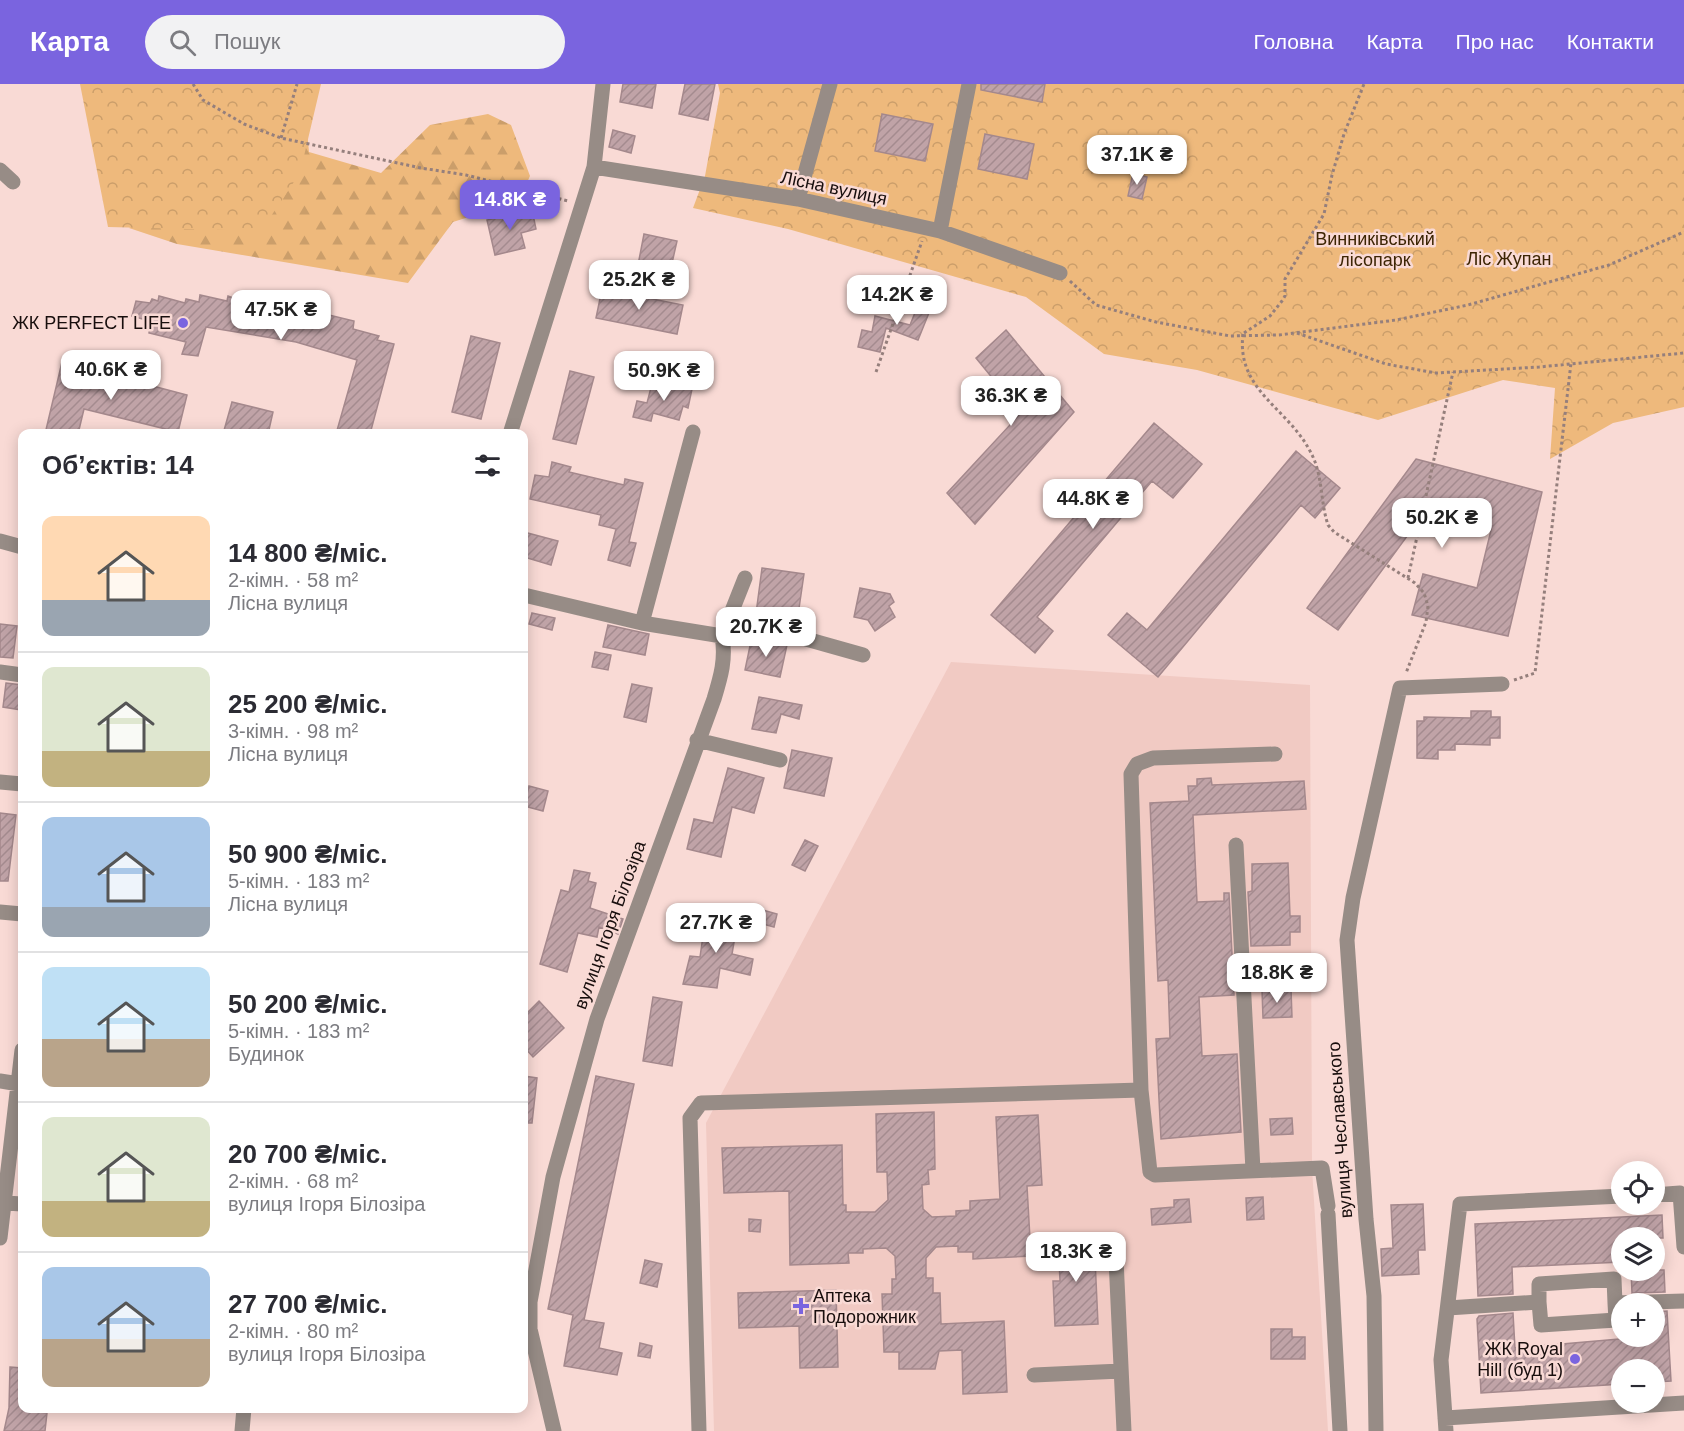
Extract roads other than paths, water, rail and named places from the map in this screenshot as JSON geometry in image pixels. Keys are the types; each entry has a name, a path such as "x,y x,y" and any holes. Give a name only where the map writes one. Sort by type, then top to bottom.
{"street":[{"path":"512,429 594,166 603,84"},
{"path":"798,199 830,84"},
{"path":"933,230 969,84"},
{"name":"Лісна вулиця","path":"594,166 798,199 933,230 1060,273"},
{"path":"0,170 13,182"},
{"path":"642,623 693,432"},
{"path":"0,541 18,547"},
{"path":"723,636 745,579"},
{"path":"528,596 642,623 723,636 746,630 799,638 863,655"},
{"name":"вулиця Ігоря Білозіра","path":"554,1431 530,1329 530,1302 553,1177 597,1019 725,665 723,636"},
{"path":"0,672 18,674"},
{"name":"вулиця Чеславського","path":"1376,1431 1374,1296 1366,1219 1347,940 1356,886 1400,688 1502,684"},
{"path":"697,740 780,760"},
{"path":"1275,754 1153,758 1137,764 1131,774 1141,1090 1150,1172 1155,1175 1322,1168 1328,1210 1340,1431"},
{"path":"0,782 18,784"},
{"path":"1236,845 1253,1170"},
{"path":"0,912 18,914"},
{"path":"0,1081 18,1084"},
{"path":"699,1431 690,1118 701,1103 1141,1090"},
{"path":"0,1238 18,1092"},
{"path":"1665,1194 1680,1193 1684,1247"},
{"path":"1611,1197 1460,1204 1441,1359 1446,1425 1684,1403"},
{"path":"5,1203 18,1204"},
{"path":"1116,1259 1124,1431"},
{"path":"1611,1320 1541,1325 1539,1284 1614,1279 1615,1293"},
{"path":"1665,1301 1684,1300"},
{"path":"1448,1308 1539,1302"},
{"path":"1034,1376 1121,1371"},
{"path":"242,1431 244,1413"}],"place":[{"name":"ЖК PERFECT LIFE","path":"183,323"},
{"name":"Аптека Подорожник","path":"801,1306"},
{"name":"ЖК Royal Hill (буд 1)","path":"1575,1359"}],"park label":[{"name":"Винниківський лісопарк","path":"1375,249"},
{"name":"Ліс Жупан","path":"1509,259"}]}
